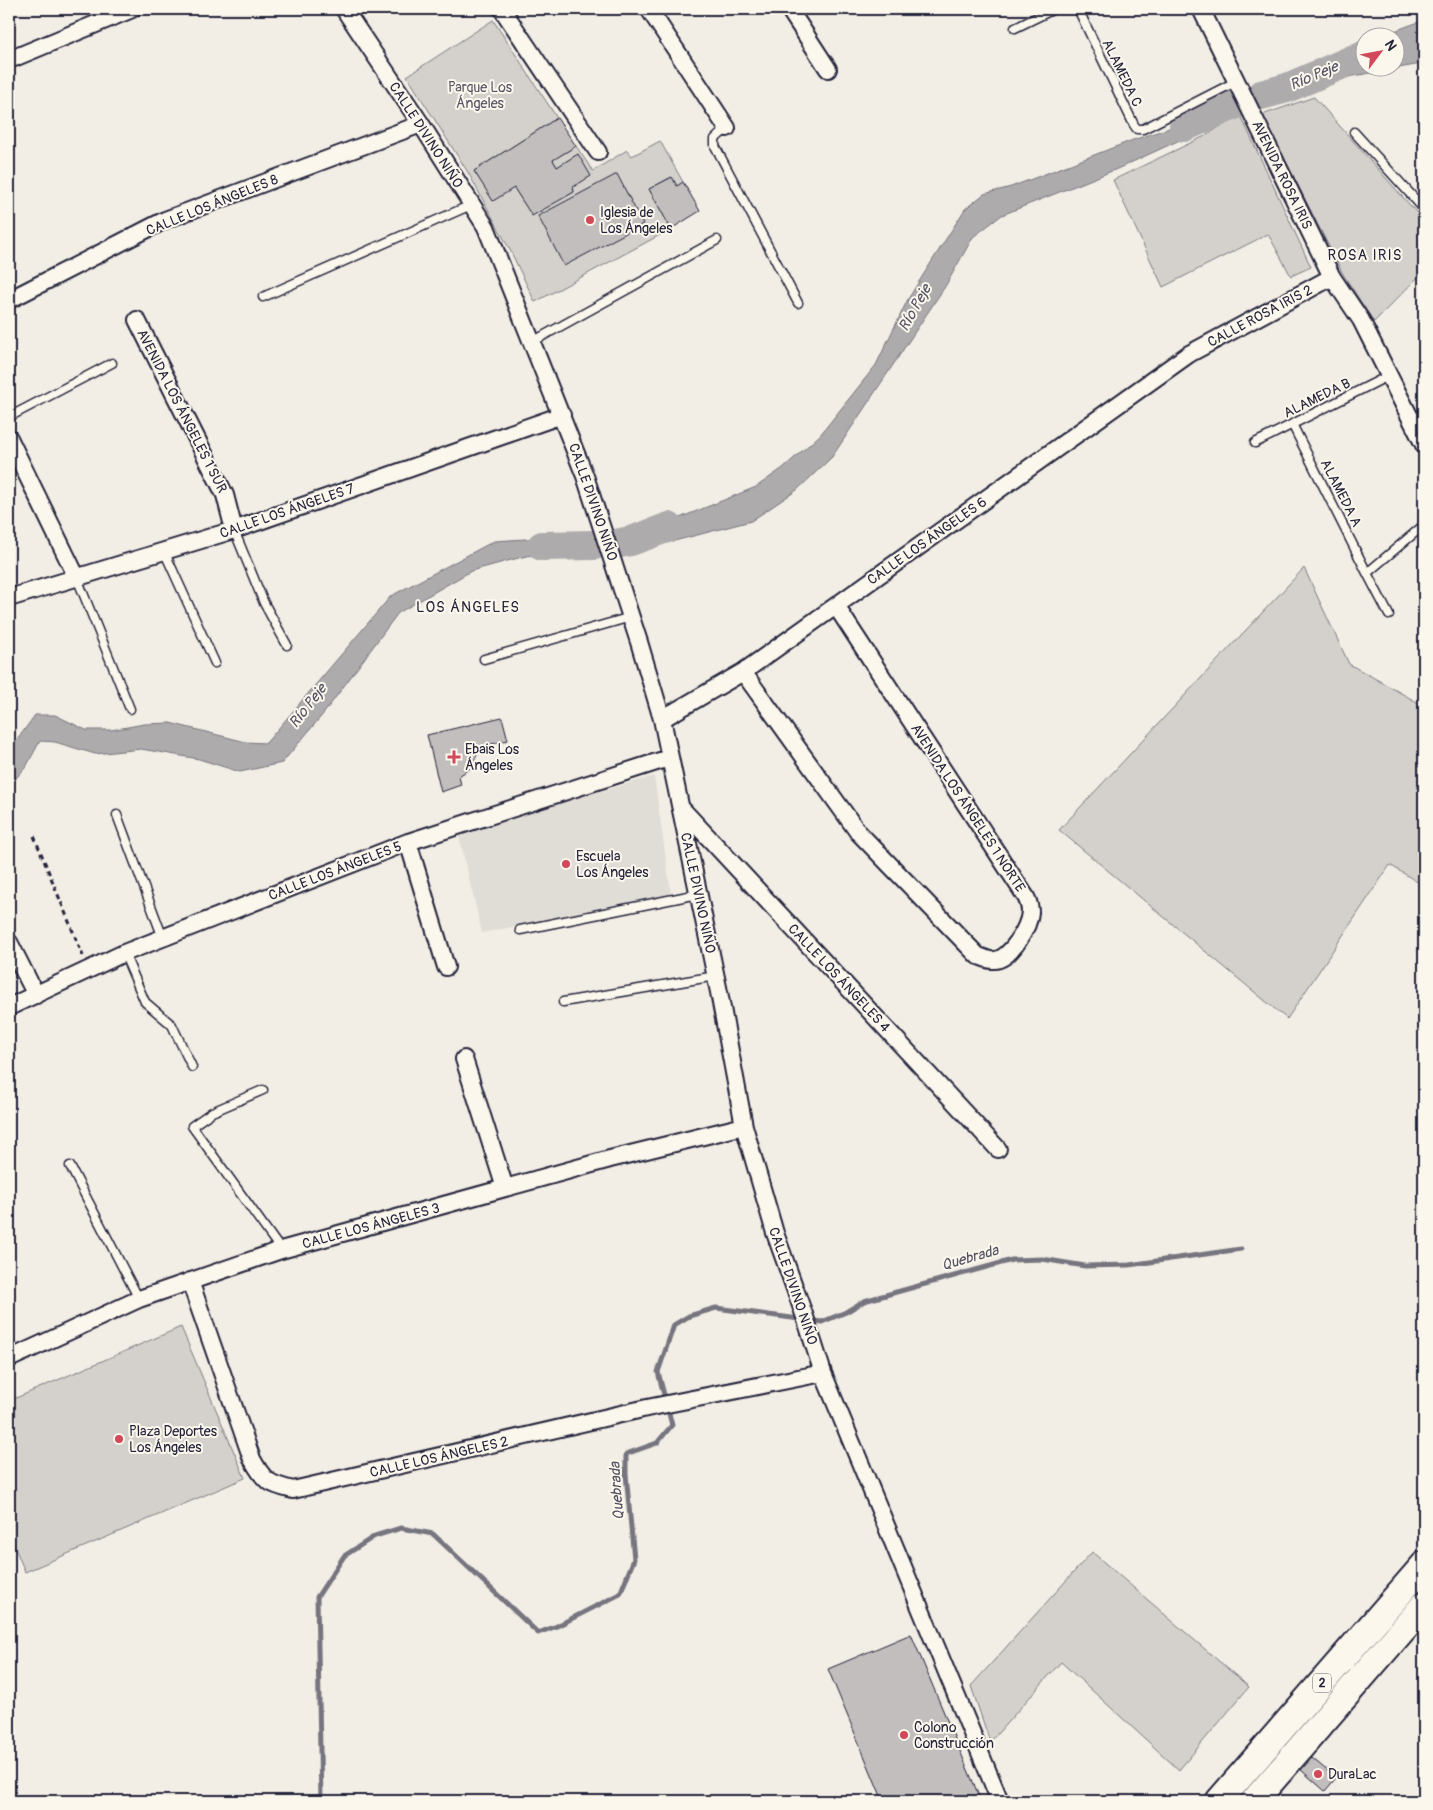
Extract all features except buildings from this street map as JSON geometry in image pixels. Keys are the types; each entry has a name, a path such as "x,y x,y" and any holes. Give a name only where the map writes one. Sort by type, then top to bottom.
{"highway":[{"name":"2","path":"1219,1801 1424,1565"},
{"name":"2","path":"1254,1801 1422,1611"}],"street":[{"path":"9,60 132,9"},
{"name":"CALLE DIVINO NIÑO","path":"344,9 421,124 486,227 585,476 662,719 716,976 744,1126 775,1233 823,1373 1000,1801"},
{"path":"502,9 598,152"},
{"path":"649,9 728,128"},
{"path":"789,9 828,69"},
{"name":"AVENIDA ROSA IRIS","path":"1201,9 1332,277 1361,320 1390,375 1419,417 1424,445"},
{"name":"CALLE LOS ÁNGELES 8","path":"9,300 165,220 421,124"},
{"name":"CALLE ROSA IRIS 2","path":"1189,354 1332,277"},
{"name":"AVENIDA LOS ÁNGELES 1 SUR","path":"137,320 225,495 234,530"},
{"name":"CALLE LOS ÁNGELES 6","path":"662,719 743,672 1189,354"},
{"name":"CALLE LOS ÁNGELES 7","path":"9,598 234,530 562,415"},
{"path":"9,438 77,578"},
{"name":"AVENIDA LOS ÁNGELES 1 NORTE","path":"743,672 858,832 978,956 994,960 1004,956 1016,944 1027,927 1030,910 1026,897 836,606"},
{"name":"CALLE LOS ÁNGELES 5","path":"9,1007 124,953 408,842 669,758"},
{"name":"CALLE LOS ÁNGELES 4","path":"680,808 998,1149"},
{"path":"408,842 446,967"},
{"path":"9,942 36,995"},
{"path":"464,1059 505,1188"},
{"name":"CALLE LOS ÁNGELES 3","path":"9,1359 139,1299 281,1250 442,1207 505,1188 744,1126"},
{"name":"CALLE LOS ÁNGELES 2","path":"190,1281 252,1459 261,1474 274,1485 293,1490 647,1408 823,1373"},
{"path":"1398,1596 1422,1611"}],"lane":[{"path":"1015,28 1054,9"},
{"name":"ALAMEDA C","path":"1078,9 1137,129 1142,129 1237,81"},
{"path":"728,128 715,139 715,146 798,303"},
{"path":"1354,132 1424,209"},
{"path":"264,297 471,205"},
{"path":"532,342 717,240"},
{"path":"9,417 112,363"},
{"name":"ALAMEDA B","path":"1255,443 1390,375"},
{"name":"ALAMEDA A","path":"1292,424 1389,615"},
{"path":"1367,573 1424,525"},
{"path":"234,530 264,603 287,645"},
{"path":"164,551 215,663"},
{"path":"77,578 130,710"},
{"path":"484,659 631,617"},
{"path":"117,815 163,938"},
{"path":"520,930 698,894"},
{"path":"124,953 146,1002 172,1025 192,1068"},
{"path":"563,1002 716,976"},
{"path":"263,1090 212,1112 192,1126 281,1250"},
{"path":"70,1166 139,1299"}],"path":[{"path":"34,836 88,969"}],"shaded area":[{"name":"Escuela Los Ángeles","path":"654,776 671,895 482,933 458,832"}],"green space":[{"name":"Parque Los Ángeles","path":"493,20 557,118 474,171 493,200 514,188 532,215 574,192 573,187 578,154 557,167 553,160 576,146 593,171 627,150 632,156 660,141 683,182 677,186 671,177 649,189 671,229 535,302 510,250 469,174 407,76"},
{"path":"1314,97 1424,221 1424,277 1421,274 1374,322 1343,274 1262,115"},
{"path":"1240,114 1311,267 1291,276 1268,234 1163,287 1113,180 1205,136"},
{"path":"1304,568 1349,664 1424,706 1424,886 1390,865 1287,1019 1059,830"},
{"name":"Plaza Deportes Los Ángeles","path":"181,1327 245,1478 25,1572 9,1533 9,1401"},
{"path":"1092,1552 1249,1687 1179,1770 1061,1662 990,1742 971,1686"}],"water":[{"path":"1424,20 1424,61 1421,64 1406,67 1406,28 1402,28"},
{"path":"1356,47 1356,76 1287,88"},
{"path":"1221,111 1195,133 1117,169 1002,215 973,237 946,285 832,457 797,490 751,521 659,545 631,541 650,530 756,487 783,468 820,435 876,365 908,299 965,209 984,194 1011,187 1133,140"},
{"path":"541,538 583,545 522,557 471,571 398,613 324,713 282,763 240,772 199,759 141,749 95,754 55,742 40,741 26,767 9,786 9,751 35,715 55,715 86,730 111,730 144,724 170,723 246,742 266,743 391,596 494,541"}],"waterway":[{"name":"Río Peje","path":"1261,95 1287,88 1356,58"},
{"name":"Río Peje","path":"1184,127 1234,105"},
{"name":"Río Peje","path":"620,543 631,541 669,527"},
{"name":"Río Peje","path":"542,546 594,545"},
{"name":"Quebrada","path":"321,1801 317,1597 344,1556 375,1536 401,1528 433,1534 538,1633 557,1626 620,1594 634,1559 626,1474 626,1454 657,1443 672,1425 658,1372 674,1325 689,1316 716,1308 822,1322 846,1312 864,1301 1012,1260 1042,1259 1085,1266 1129,1265 1241,1249"}],"place":[{"name":"Iglesia de Los Ángeles","path":"590,220"},
{"name":"Ebais Los Ángeles","path":"454,757"},
{"name":"Escuela Los Ángeles","path":"566,864"},
{"name":"Plaza Deportes Los Ángeles","path":"119,1439"},
{"name":"Colono Construcción","path":"904,1735"},
{"name":"DuraLac","path":"1318,1774"}],"district":[{"name":"ROSA IRIS","path":"1365,255"},
{"name":"LOS ÁNGELES","path":"468,607"}]}
